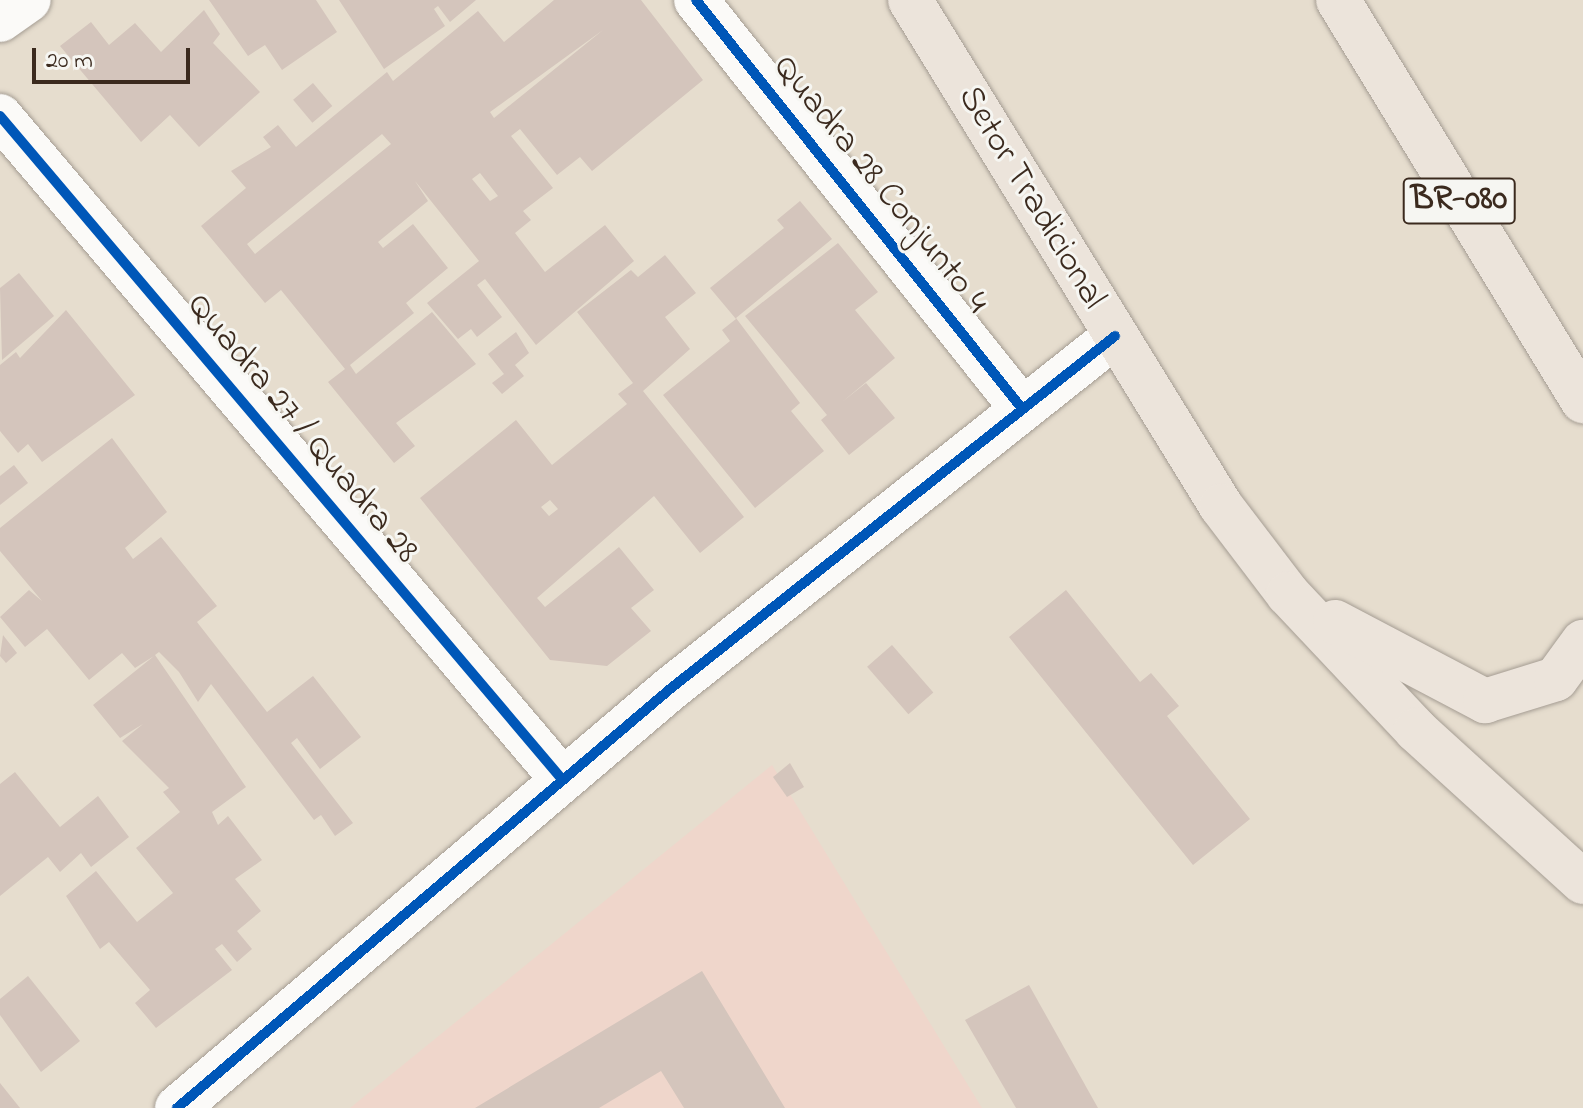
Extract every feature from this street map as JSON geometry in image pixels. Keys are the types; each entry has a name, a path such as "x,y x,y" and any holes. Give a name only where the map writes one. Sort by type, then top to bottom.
{"main road":[{"name":"Setor Tradicional","path":"910,0 1221,506 1288,594 1416,730 1583,882"},
{"name":"BR-080","path":"1338,0 1572,383"},
{"path":"1572,383 1583,435"},
{"path":"1288,594 1413,669 1485,701 1556,679 1583,642"}],"street":[{"path":"0,20 29,0"},
{"name":"Quadra 28 Conjunto 4","path":"696,0 1020,406"},
{"name":"Quadra 27 / Quadra 28","path":"0,116 561,778"},
{"path":"177,1108 561,778 1020,406 1115,336"}],"shaded area":[{"path":"772,765 982,1108 350,1108"}],"building":[{"path":"209,0 316,0 337,32 282,70 265,45 248,56"},
{"path":"339,0 476,0 450,22 438,6 434,9 445,26 384,69"},
{"path":"554,0 641,0 703,80 592,171 580,157 557,175 520,129 511,136 553,188 523,211 531,220 515,233 545,272 605,225 634,261 536,345 485,279 477,285 502,317 477,337 471,329 458,339 427,303 479,261 415,181 428,201 378,242 383,248 413,224 448,268 406,303 414,313 350,365 356,374 432,312 476,364 396,423 415,446 394,463 328,382 345,369 281,290 265,303 201,226 246,188 231,171 271,147 263,137 278,125 296,147 387,72 393,81 478,11 504,42","holes":["603,30 494,118 490,112","382,134 391,144 255,254 247,244","480,173 498,196 490,201 472,179"]},
{"path":"204,10 220,34 213,43 260,92 199,147 170,115 141,142 60,46 91,22 109,45 135,23 161,52"},
{"path":"313,83 332,106 312,123 293,100"},
{"path":"800,201 832,239 736,318 800,403 791,411 824,451 755,508 663,395 730,341 722,330 736,319 710,288 784,228 777,220"},
{"path":"838,243 878,292 855,310 895,358 842,402 866,383 895,418 849,455 821,420 827,415 745,316"},
{"path":"665,255 696,293 665,317 690,349 643,391 744,517 700,553 654,496 537,598 545,607 619,547 654,590 631,608 651,631 607,666 550,660 420,498 516,420 552,465 627,404 618,394 633,383 577,312 631,270 638,277","holes":["550,500 558,509 549,516 541,507"]},
{"path":"19,273 54,316 2,360 0,288"},
{"path":"66,310 135,395 42,462 28,444 18,453 0,431 0,365 16,352 20,358"},
{"path":"516,332 529,353 515,365 524,376 502,394 492,383 504,374 488,354"},
{"path":"112,438 167,512 125,548 133,559 161,537 217,606 197,622 267,712 313,676 361,737 320,769 297,738 291,743 353,823 335,836 321,815 314,820 211,684 198,702 179,672 159,652 155,655 246,787 212,812 218,825 228,816 262,860 235,879 261,911 237,931 252,949 237,962 222,944 215,949 232,970 156,1028 135,1003 150,990 109,942 100,949 66,896 96,871 137,922 173,893 136,848 180,812 163,792 169,788 122,741 143,724 120,738 93,705 154,656 135,668 122,653 89,680 47,629 25,647 0,617 29,590 42,601 0,551 0,528"},
{"path":"14,465 28,483 0,505 0,476"},
{"path":"1066,590 1140,682 1151,673 1179,706 1167,716 1250,819 1193,865 1009,637"},
{"path":"3,635 17,653 6,663 0,656"},
{"path":"892,645 933,693 908,714 867,667"},
{"path":"790,763 804,787 787,797 773,777"},
{"path":"15,772 60,827 98,796 129,837 91,867 81,853 60,872 48,857 0,896 0,784"},
{"path":"702,971 785,1108 684,1108 661,1071 599,1108 475,1108"},
{"path":"28,976 80,1041 41,1072 0,1015 0,999"},
{"path":"1029,985 1098,1108 1016,1108 965,1020"},
{"path":"0,1083 20,1108 0,1108"}],"cycle path":[{"path":"696,0 1020,406"},
{"path":"0,116 561,778"},
{"path":"177,1108 670,689 1115,336"}]}
